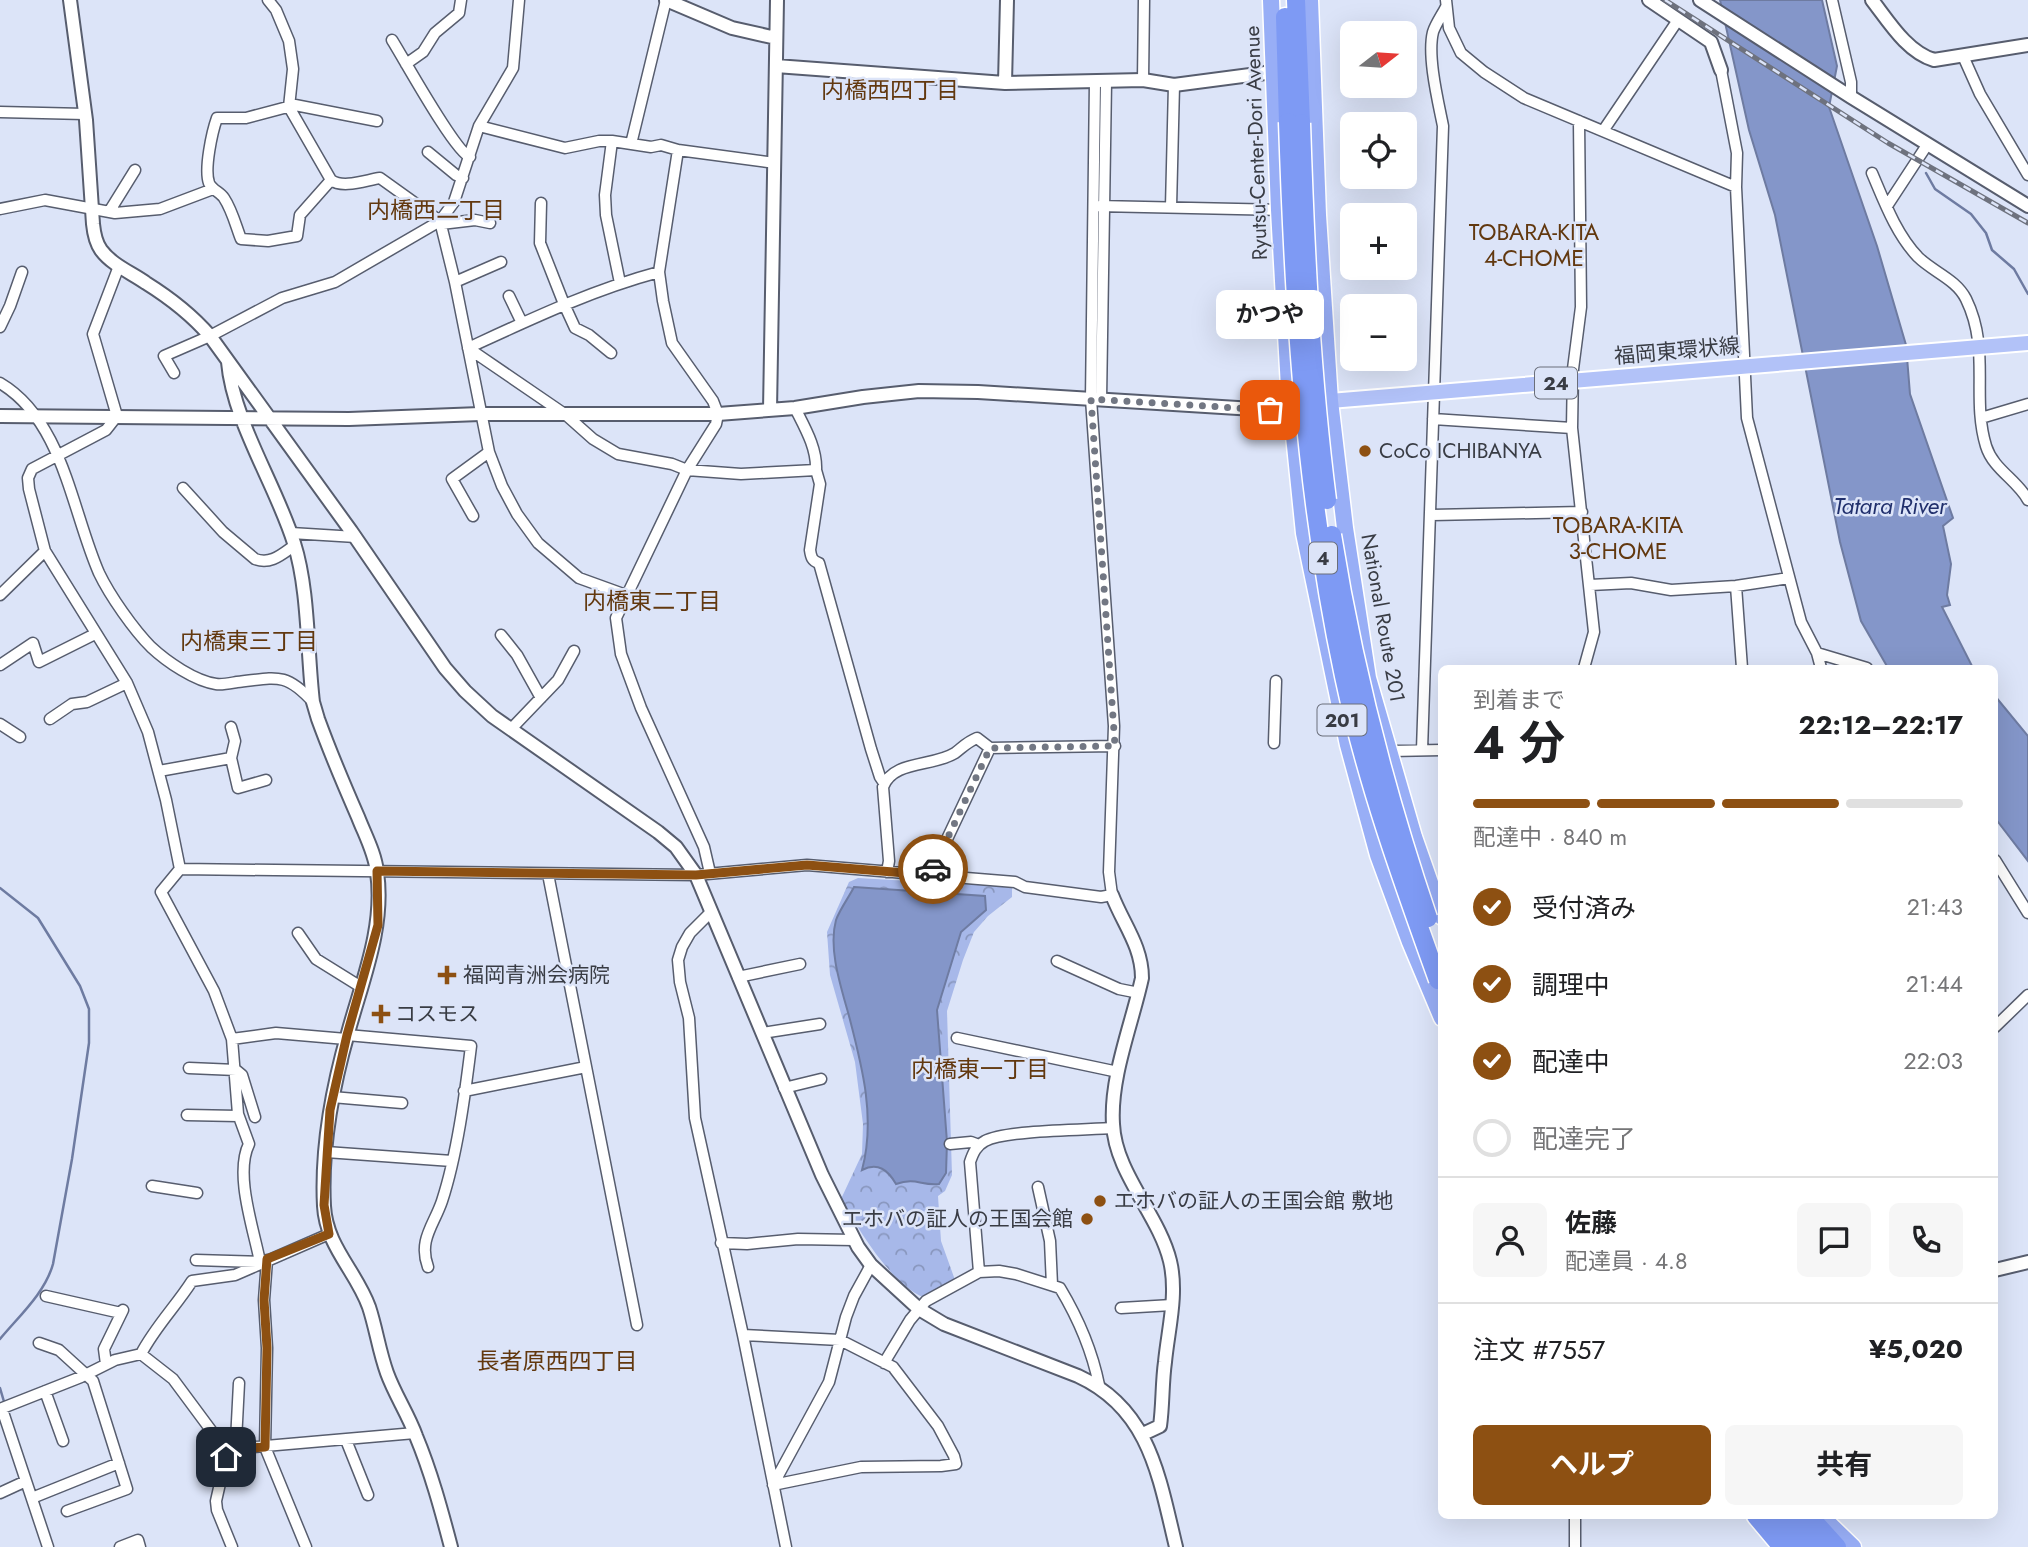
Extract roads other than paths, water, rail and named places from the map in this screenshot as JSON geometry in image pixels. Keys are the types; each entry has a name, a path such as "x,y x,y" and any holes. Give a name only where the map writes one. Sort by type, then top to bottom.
{"highway":[{"name":"Ryutsu-Center-Dori Avenue","path":"1271,0 1279,210 1291,410"},
{"name":"4","path":"1284,0 1306,240 1316,399 1343,605 1376,753 1402,843 1438,945"},
{"name":"4","path":"1296,0 1292,226 1308,454 1329,603 1344,678 1387,835 1438,978"},
{"name":"201","path":"1310,0 1318,215 1330,401"},
{"name":"National Route 201","path":"1330,401 1345,527 1368,678 1414,837 1438,906"},
{"name":"201","path":"1291,410 1304,534 1348,744 1378,855 1438,1008"},
{"path":"1759,1519 1782,1547"},
{"path":"1769,1519 1792,1547"},
{"path":"1778,1519 1803,1547"},
{"path":"1794,1519 1821,1547"},
{"path":"1812,1519 1837,1547"},
{"path":"1827,1519 1853,1547"}],"main road":[{"name":"福岡東環状線","path":"1330,401 2028,343"}],"street":[{"path":"70,0 85,114 94,236 101,250 197,320 356,537 445,668 474,699 511,729 658,832 676,848 696,875 822,1175 854,1240 871,1265 919,1309 944,1324 1099,1385 1118,1402 1143,1434 1152,1457 1175,1547"},
{"path":"268,0 276,10 289,41 293,69 289,107 331,180 336,184 346,184 380,178 440,223 455,282 489,452 512,505 538,542 579,578 626,595"},
{"path":"407,64 423,52 435,33 459,13 461,0"},
{"path":"440,223 454,202 479,126 513,68 519,0"},
{"path":"631,144 666,0 732,28 776,38"},
{"path":"770,410 777,0"},
{"path":"1005,83 1007,0"},
{"path":"1143,80 1144,0"},
{"path":"1649,0 1711,42 1721,69 1737,153 1736,187 1747,418 1801,622 1820,665"},
{"path":"1700,0 1847,95 2028,206"},
{"path":"1832,0 1851,82 1847,95"},
{"path":"1872,0 1913,50 1923,57 1934,60 2028,45"},
{"path":"1446,4 1449,28 1461,52 1472,64 1524,98 1736,187"},
{"path":"1422,750 1443,126 1435,86 1432,45 1434,30 1446,4"},
{"path":"1603,131 1678,20"},
{"path":"392,40 464,156 470,158"},
{"path":"1964,56 1980,94 2028,175"},
{"path":"776,66 1005,83 1143,80 1174,85 1273,72"},
{"path":"1101,82 1096,399 1115,746 1109,872 1112,895 1138,947 1142,963 1139,993 1114,1090 1112,1128 1118,1150 1162,1238 1171,1262 1174,1291 1164,1367 1160,1426 1143,1434"},
{"path":"1171,207 1174,85"},
{"path":"331,180 300,215 297,236 268,241 241,239 224,198 213,189 207,173 209,148 217,118 246,118 295,105 377,121"},
{"path":"0,112 85,114"},
{"path":"1579,121 1581,307 1573,382 1572,428 1594,632 1585,665"},
{"path":"479,126 565,148 612,141 661,145 678,150 775,163"},
{"path":"612,141 605,195 606,215 620,283"},
{"path":"1887,206 1927,145"},
{"path":"678,150 659,272 672,343 713,401 718,414 716,424 687,470 616,618 621,653 641,708 704,847 710,873"},
{"path":"428,152 456,176 463,178"},
{"path":"108,212 135,170"},
{"path":"1872,173 1904,240 1919,258 1953,283 1964,295 1977,329 1982,366 1981,418 1986,448 1994,463 2022,489 2028,500"},
{"path":"0,209 45,200 108,212 160,209 213,189"},
{"path":"541,203 540,243 575,328 589,335 611,353"},
{"path":"1098,206 1279,210"},
{"path":"174,373 164,356 210,336 282,298 335,282 440,223 468,220 490,223"},
{"path":"455,282 501,262"},
{"path":"117,416 93,334 120,266"},
{"path":"0,327 22,272"},
{"path":"468,348 564,304 659,272"},
{"path":"509,296 522,323"},
{"path":"468,348 566,415 593,439 618,454 672,464 687,470 741,474 816,470"},
{"path":"228,361 230,378 243,419 293,539 303,594 313,702 377,871 378,925 332,1097 324,1205 329,1234 369,1307 388,1376 436,1486 451,1547"},
{"path":"0,383 15,393 36,417 57,454 99,572 110,595 151,647 181,670 216,685 281,678 298,685 313,702"},
{"path":"0,416 269,419 481,414 718,414 795,408 919,391 1291,410 1330,401"},
{"path":"1981,418 2028,404"},
{"path":"795,408 810,436 820,484 811,556 814,562 819,563 871,749 884,783"},
{"path":"117,416 106,430 32,469 28,478 44,551 127,682 152,743 180,869"},
{"path":"1433,419 1572,428"},
{"path":"473,516 452,479 489,452"},
{"path":"183,488 223,532 261,562 272,560 293,539 356,537"},
{"path":"1432,515 1582,512"},
{"path":"0,595 44,551"},
{"path":"1590,585 1631,583 1671,590 1736,586 1789,578"},
{"path":"1736,586 1742,665"},
{"path":"0,665 33,643 40,662 95,634"},
{"path":"501,635 517,655 541,698"},
{"path":"511,729 558,680 574,651"},
{"path":"1817,653 1857,665"},
{"path":"1274,743 1276,681"},
{"path":"50,719 72,704 87,702 127,682"},
{"path":"0,724 20,737"},
{"path":"231,727 234,741 231,758 238,788 266,780"},
{"path":"887,873 889,861 883,787 893,774 955,753 967,742 978,738 990,748 1115,746"},
{"path":"930,875 990,748"},
{"path":"1390,751 1438,750"},
{"path":"159,771 231,758"},
{"path":"180,869 696,875 807,865 1015,882 1025,887 1101,897 1112,895"},
{"path":"1998,865 2028,913"},
{"path":"180,869 161,892 214,991 232,1039 238,1116 249,1144 245,1152 243,1176 264,1261 267,1348 265,1447 306,1547"},
{"path":"548,874 637,1325"},
{"path":"710,913 690,933 678,960 680,982 689,1018 695,1118 786,1547"},
{"path":"298,933 316,959 361,987"},
{"path":"1057,961 1119,989 1139,993"},
{"path":"738,978 800,964"},
{"path":"1998,1024 2028,995"},
{"path":"762,1033 820,1024"},
{"path":"232,1039 276,1033 471,1046 443,1199 426,1235 424,1257 428,1266"},
{"path":"957,1038 1118,1072"},
{"path":"464,1091 586,1067"},
{"path":"189,1068 236,1070 242,1075 255,1117"},
{"path":"784,1088 821,1079"},
{"path":"332,1097 402,1103"},
{"path":"187,1115 238,1116"},
{"path":"979,1272 970,1163 972,1153 979,1145 999,1136 1112,1128"},
{"path":"950,1144 971,1142 979,1145"},
{"path":"326,1152 452,1161"},
{"path":"152,1186 197,1193"},
{"path":"1038,1187 1050,1241 1052,1285"},
{"path":"48,1547 1,1409 88,1374 106,1364 141,1354 148,1340 192,1281 235,1275 329,1234"},
{"path":"721,1243 747,1244 799,1239 854,1240"},
{"path":"196,1260 264,1261"},
{"path":"1998,1269 2028,1262"},
{"path":"774,1485 829,1382 854,1296 871,1265"},
{"path":"884,1363 926,1301 979,1272 999,1271 1060,1288 1073,1310 1094,1360 1099,1385"},
{"path":"46,1296 122,1311 104,1349 106,1364"},
{"path":"1121,1308 1172,1305"},
{"path":"743,1335 840,1340 893,1367 938,1426 956,1464 861,1467 774,1485"},
{"path":"38,1343 59,1350 93,1381 127,1489 66,1511"},
{"path":"141,1354 173,1379 219,1441 231,1449 415,1433"},
{"path":"232,1547 216,1501 226,1457 236,1441 239,1383"},
{"path":"45,1391 63,1441"},
{"path":"346,1440 368,1495"},
{"path":"32,1498 119,1464"},
{"path":"0,1493 26,1481"},
{"path":"1575,1519 1575,1547"},
{"path":"1827,1519 1858,1547"},
{"path":"120,1547 138,1540 140,1547"}],"water":[{"name":"Tatara River","path":"1720,0 1822,0 1837,66 1829,107 1877,246 1906,345 1910,394 1953,518 1943,526 1951,564 1947,595 1950,605 1942,607 1971,665 1886,665 1861,621 1840,542 1775,215 1749,130"},
{"path":"1998,700 2028,736 2028,861 1998,822"},
{"path":"854,887 985,896 986,910 961,932 937,1010 947,1142 946,1173 939,1184 909,1181 896,1184 890,1175 878,1167 862,1170 868,1131 866,1092 837,968 834,943 836,920"}],"waterway":[{"path":"1926,173 1935,189 1971,214 1986,233 1992,250 2014,269 2028,294"},
{"path":"0,888 38,918 80,986 89,1009 89,1043 53,1264 38,1294 0,1339"},
{"path":"0,1388 5,1405"}],"railway":[{"path":"1665,0 1888,143 2028,223"}],"place":[{"name":"かつや","path":"1270,410"},
{"name":"CoCo ICHIBANYA","path":"1365,451"},
{"name":"福岡青洲会病院","path":"447,975"},
{"name":"コスモス","path":"381,1014"},
{"name":"エホバの証人の王国会館 敷地","path":"1100,1201"},
{"name":"エホバの証人の王国会館","path":"1087,1219"}],"district":[{"name":"内橋西四丁目","path":"890,90"},
{"name":"内橋西二丁目","path":"436,210"},
{"name":"TOBARA-KITA 4-CHOME","path":"1534,245"},
{"name":"TOBARA-KITA 3-CHOME","path":"1618,538"},
{"name":"内橋東二丁目","path":"652,601"},
{"name":"内橋東三丁目","path":"249,641"},
{"name":"内橋東一丁目","path":"980,1069"},
{"name":"長者原西四丁目","path":"557,1361"}]}
